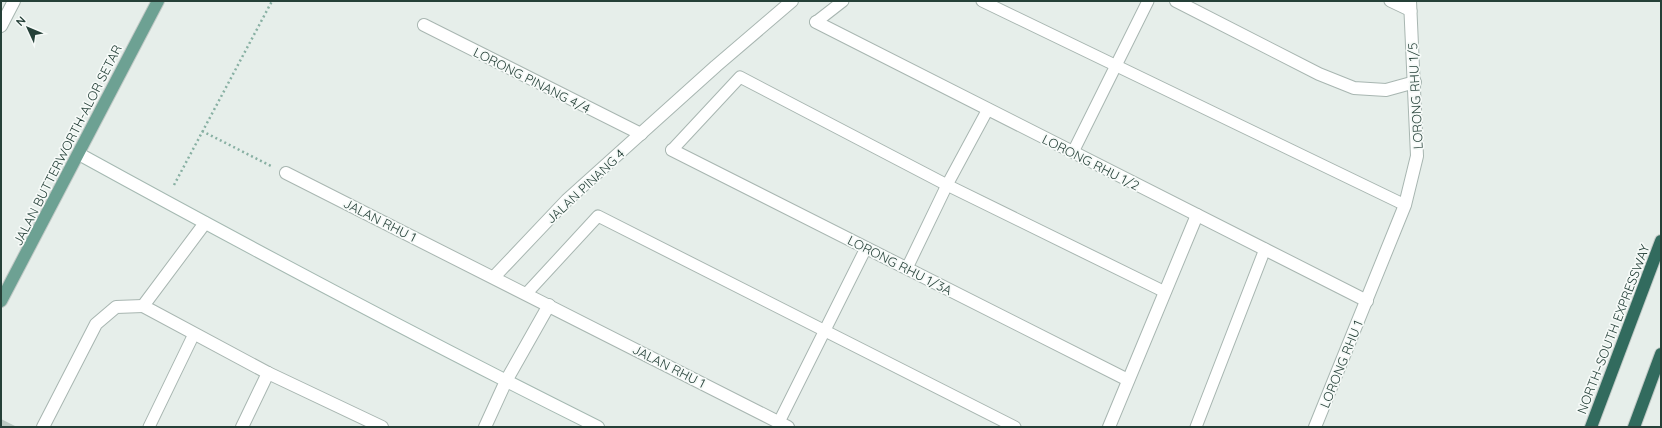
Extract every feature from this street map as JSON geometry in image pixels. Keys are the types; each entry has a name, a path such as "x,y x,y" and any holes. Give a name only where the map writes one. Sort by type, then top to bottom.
{"highway":[{"name":"NORTH–SOUTH EXPRESSWAY","path":"1591,427 1661,241"},
{"path":"1634,427 1661,354"}],"main road":[{"name":"JALAN BUTTERWORTH-ALOR SETAR","path":"1,301 158,1"}],"street":[{"path":"1,26 14,1"},
{"name":"JALAN PINANG 4","path":"494,277 567,200 791,1"},
{"path":"1176,1 1312,71 1354,88 1386,90 1415,82"},
{"name":"LORONG RHU 1/5","path":"1367,301 1405,205 1417,156 1415,82 1410,6"},
{"name":"LORONG RHU 1/2","path":"816,22 1367,301"},
{"name":"LORONG PINANG 4/4","path":"424,25 641,134"},
{"name":"LORONG RHU 1/3A","path":"672,150 1128,380"},
{"path":"79,154 165,202 506,381 598,427"},
{"name":"JALAN RHU 1","path":"286,173 494,277"},
{"path":"1109,427 1197,215"},
{"path":"143,306 205,223"},
{"path":"485,427 506,381 549,305 494,277"},
{"name":"LORONG RHU 1","path":"1315,427 1367,301"},
{"name":"JALAN RHU 1","path":"549,305 783,425"},
{"path":"43,427 96,324 116,306 143,306 268,373 382,427"},
{"path":"242,427 268,373"}],"lane":[{"path":"816,22 842,1"},
{"path":"982,1 1405,205"},
{"path":"1073,152 1148,1"},
{"path":"1390,1 1410,6"},
{"path":"672,150 740,76 947,185 1165,292"},
{"path":"907,268 947,185 988,109"},
{"path":"526,294 598,216 825,329 1015,427"},
{"path":"783,425 825,329 866,248"},
{"path":"1196,427 1265,250"},
{"path":"149,427 194,334"}],"path":[{"path":"165,202 272,1"},
{"path":"202,131 286,173"}],"building":[{"path":"1,419 17,427 1,427"}]}
